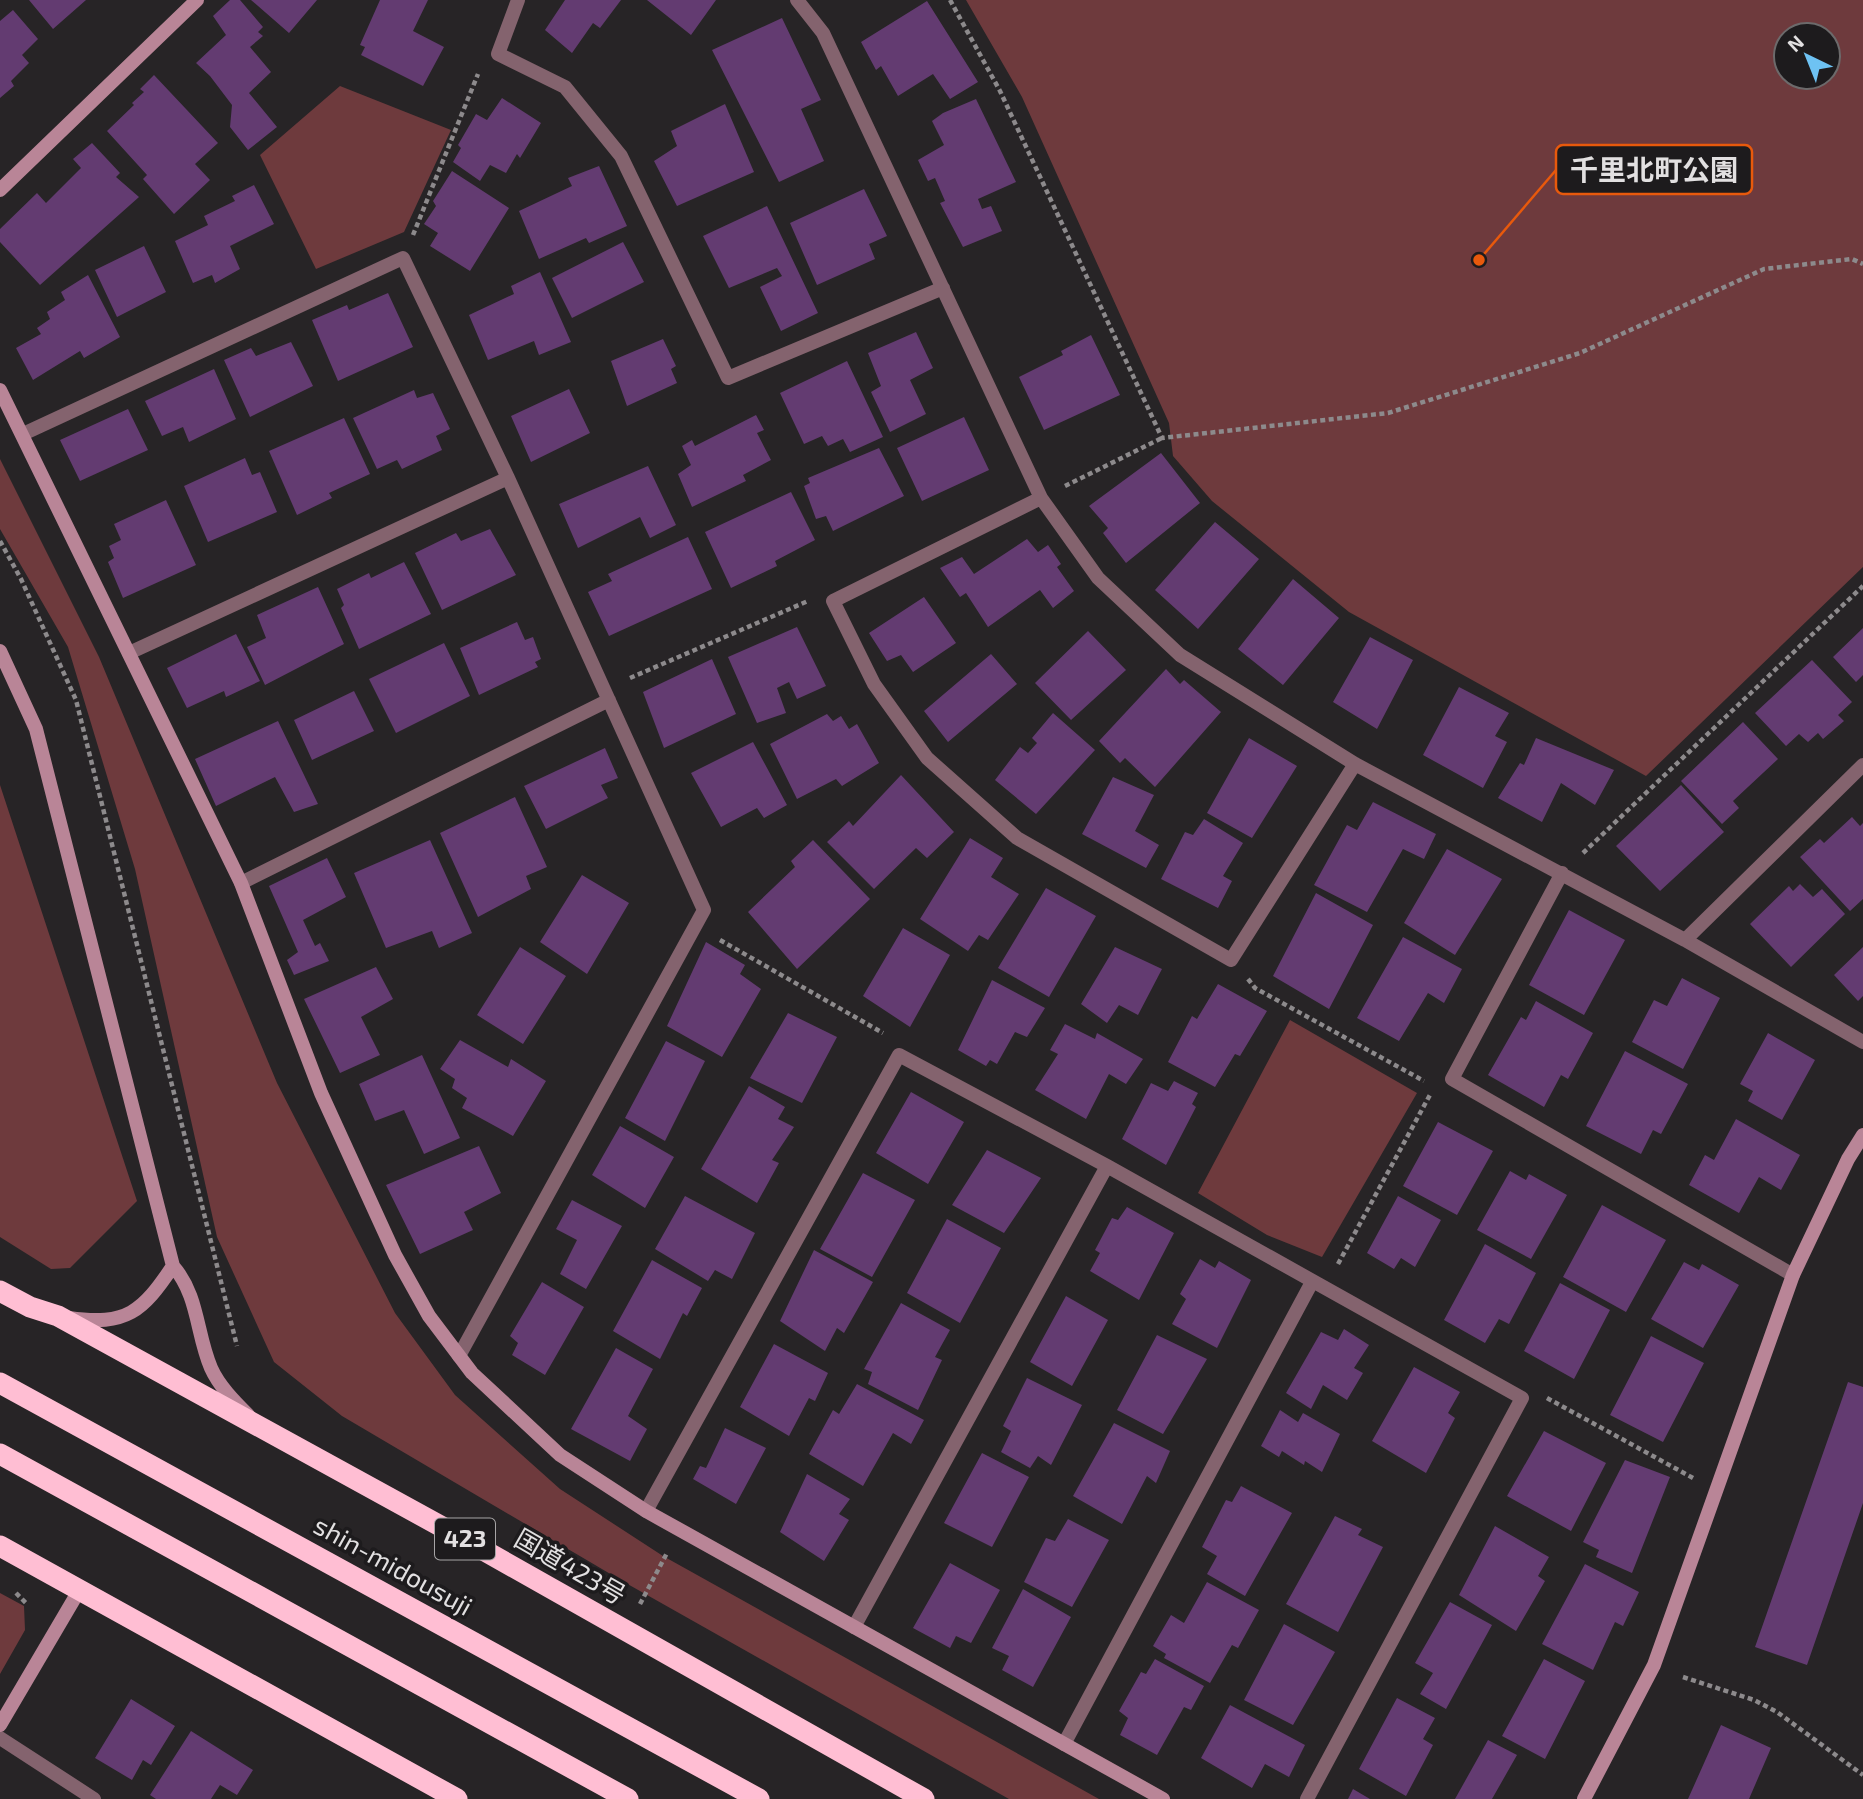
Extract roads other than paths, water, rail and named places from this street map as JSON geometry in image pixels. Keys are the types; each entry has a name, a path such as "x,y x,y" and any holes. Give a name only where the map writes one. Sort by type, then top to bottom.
{"highway":[{"name":"国道423号","path":"0,1291 30,1307 58,1316 260,1426 924,1799"},
{"name":"shin-midousuji","path":"0,1383 759,1799"},
{"path":"0,1454 628,1799"},
{"path":"0,1546 457,1799"}],"street":[{"path":"0,190 197,0"},
{"path":"518,0 498,54 565,87 621,156 728,379 943,288"},
{"path":"797,0 823,33 1041,498 1098,578 1180,655 1355,764 1685,940 1863,1042"},
{"path":"23,435 403,258 508,478 704,910 459,1356"},
{"path":"0,390 240,883 321,1093 395,1255 418,1300 459,1356 492,1392 544,1441 646,1511 1163,1799"},
{"path":"129,653 508,478"},
{"path":"1041,498 833,601 874,684 927,758 1017,838 1231,960 1355,764"},
{"path":"0,651 36,729 173,1266 184,1278 193,1298 210,1365 216,1377 260,1426"},
{"path":"240,883 608,700"},
{"path":"1685,940 1863,765"},
{"path":"1562,873 1452,1079 1793,1275"},
{"path":"646,1511 899,1055 1107,1166 1522,1398 1307,1799"},
{"path":"1584,1799 1654,1665 1793,1275 1847,1159 1863,1135"},
{"path":"854,1628 1107,1166"},
{"path":"58,1316 103,1321 128,1316 155,1294 173,1266"},
{"path":"1064,1744 1312,1282"},
{"path":"0,1725 80,1589"},
{"path":"0,1738 94,1799"}],"place":[{"name":"千里北町公園","path":"1479,260"}]}
